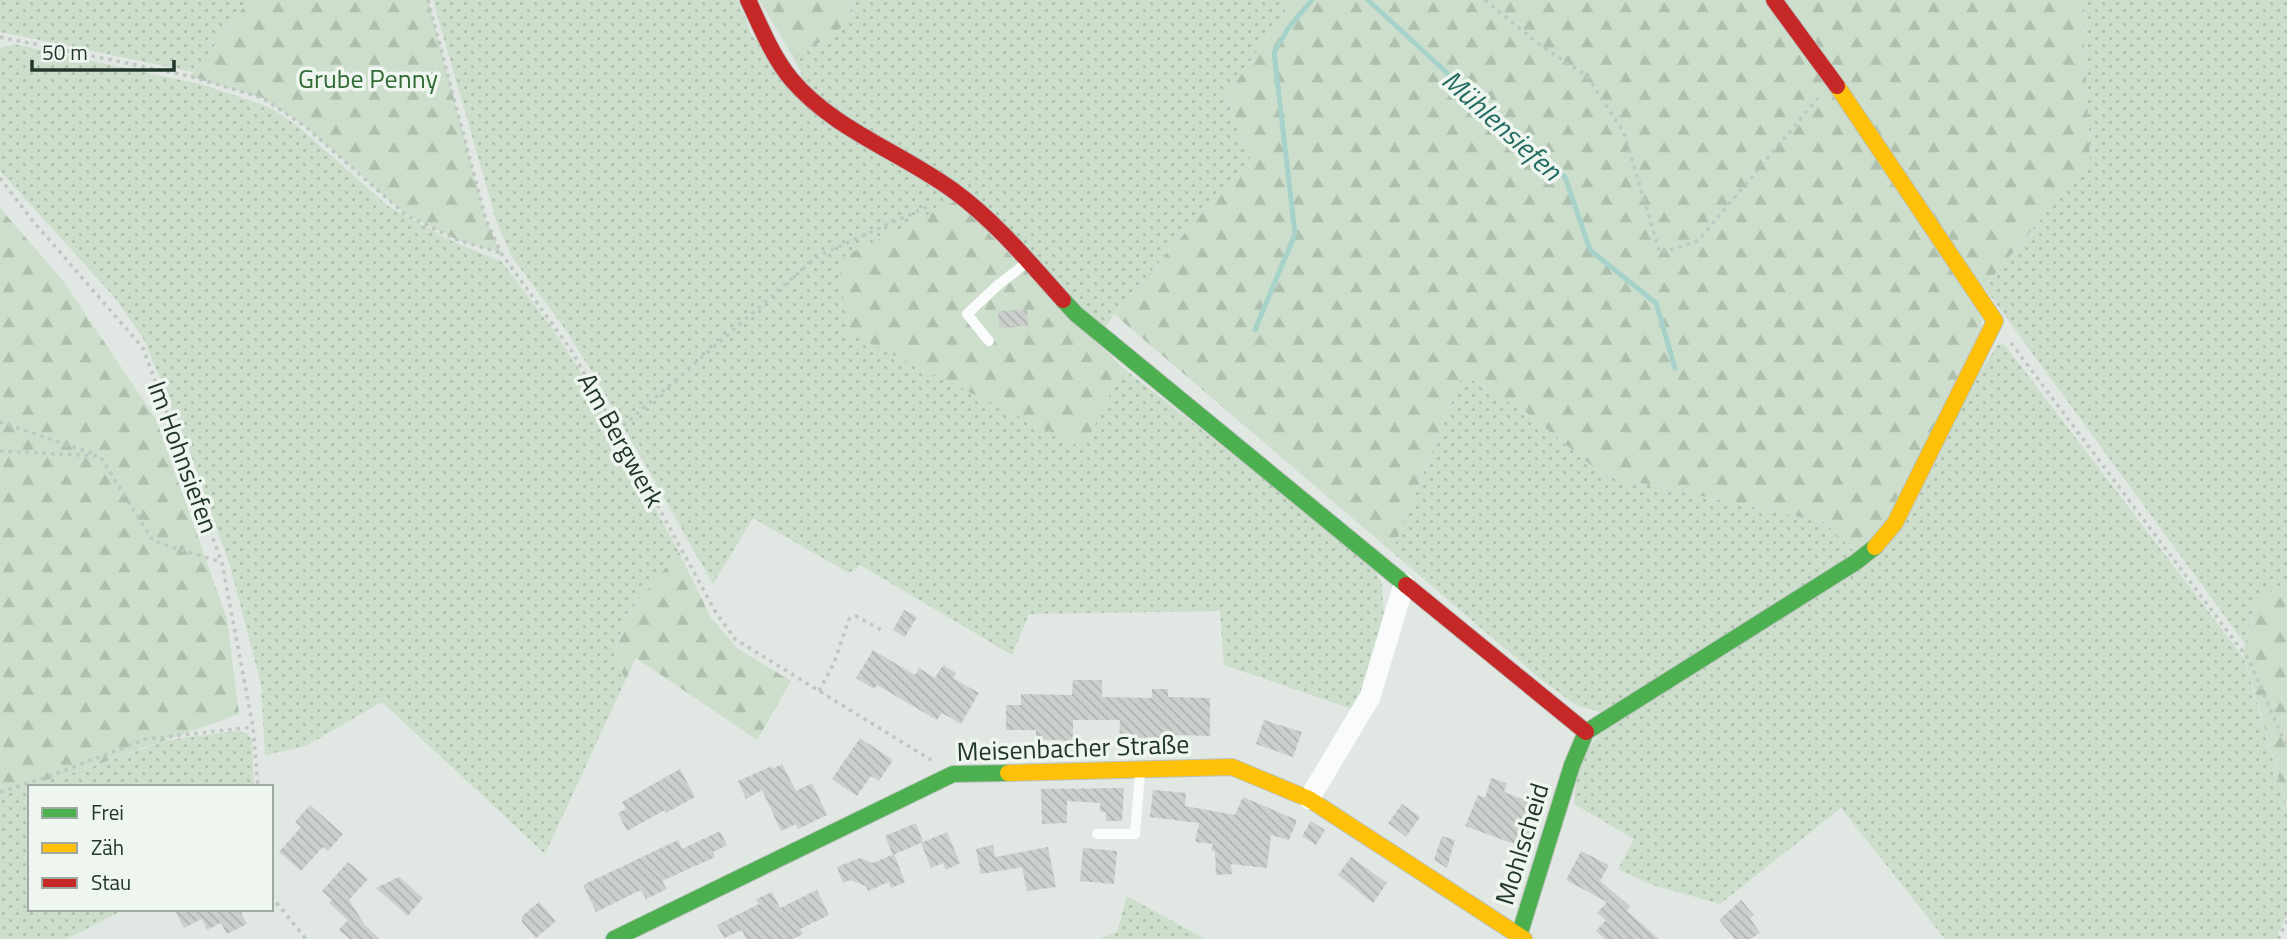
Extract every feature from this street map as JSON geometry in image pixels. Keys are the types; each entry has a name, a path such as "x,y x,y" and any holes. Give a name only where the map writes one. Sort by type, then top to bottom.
{"street":[{"path":"748,0 791,79 817,105 910,160 957,192 1011,243 1076,314 1586,732 1856,562 1881,543 1895,523 1996,321 1833,80 1774,0"},
{"path":"1309,799 1370,697 1404,584"},
{"name":"Mohlscheid","path":"1520,938 1572,765 1586,732"},
{"name":"Meisenbacher Straße","path":"614,939 953,774 1232,767 1309,799 1520,938"}],"lane":[{"path":"989,341 967,314 1028,262"},
{"path":"1097,834 1135,834 1140,770"}],"path":[{"name":"Am Bergwerk","path":"428,0 486,220 500,253 571,350 715,611 735,639 953,774"},
{"path":"1485,0 1540,45 1587,76 1624,132 1660,253 1698,241 1833,80"},
{"path":"0,37 189,76 263,98 307,128 405,215 458,240 500,253"},
{"name":"Im Hohnsiefen","path":"0,178 32,220 143,348 222,563 253,727 258,785"},
{"path":"617,431 818,256 957,192"},
{"path":"1996,321 2249,660 2287,748"},
{"path":"0,422 100,456 153,541 222,563"},
{"path":"0,451 100,456"},
{"path":"819,691 834,663 849,619 856,616 883,631"},
{"path":"0,792 146,739 253,727"},
{"path":"273,899 306,939"},
{"path":"2278,939 2287,920"}],"green space":[{"path":"0,0 249,0 194,72 0,32"},
{"name":"Grube Penny","path":"249,0 428,0 486,220 501,253 458,240 406,215 307,128 263,98 189,76"},
{"path":"433,0 738,0 752,36 956,201 1083,447 1123,368 1372,563 1382,584 1384,622 1355,710 1224,665 1220,611 1029,614 1012,655 860,565 849,573 753,518 713,584 568,333 512,257 497,223"},
{"path":"759,0 855,0 844,26 794,59"},
{"path":"855,0 1292,0 1226,97 1250,159 1114,314 1105,328 809,88 794,59 844,26"},
{"path":"1292,0 2082,0 2090,160 1984,287 1981,334 1886,526 1855,552 1824,522 1603,475 1526,412 1463,374 1392,552 1114,314 1250,159 1226,97"},
{"path":"2082,0 2287,0 2287,582 2257,600 2245,644 1984,287 2090,160"},
{"path":"14,44 204,85 271,108 299,127 388,206 456,243 502,262 577,366 679,552 626,615 613,659 626,679 545,854 382,702 306,746 265,755 261,684 230,566 189,449 144,340 117,300 0,171 0,48"},
{"path":"956,201 1123,368 1083,448 847,332 839,259"},
{"path":"0,208 64,282 156,419 227,619 239,714 82,770 0,793"},
{"path":"2004,344 2244,658 2287,808 2287,915 2275,939 1945,939 1841,808 1720,904 1649,884 1618,869 1634,839 1574,804 1578,763 1603,728 1860,566 1997,345"},
{"path":"1463,374 1526,412 1603,475 1824,522 1855,552 1603,713 1576,705 1543,681 1392,552"},
{"path":"679,552 711,618 738,649 791,681 757,740 636,658 626,679 613,659 626,615"},
{"path":"2287,582 2287,808 2243,652 2257,600"},
{"path":"236,731 247,733 252,740 254,785 29,785 82,770 168,740"},
{"path":"28,785 28,911 121,911 67,939 0,939 0,793"},
{"path":"1127,896 1205,939 1099,939 1117,932"}],"building":[{"path":"1027,310 1028,326 999,327 998,311"},
{"path":"904,610 917,617 905,637 893,630"},
{"path":"873,650 915,675 919,668 935,678 943,665 956,673 953,678 979,693 961,724 942,713 937,720 877,685 874,689 856,678"},
{"path":"1073,680 1102,680 1102,697 1152,698 1152,689 1168,689 1168,697 1210,698 1210,736 1176,735 1176,744 1119,743 1120,720 1073,720 1073,741 1036,739 1036,730 1006,730 1006,705 1021,705 1021,694 1072,695"},
{"path":"1264,720 1302,732 1293,757 1256,744"},
{"path":"860,738 893,760 879,781 871,776 857,796 832,779"},
{"path":"782,764 796,791 812,783 827,815 798,829 796,824 781,831 762,790 746,799 738,781"},
{"path":"680,769 695,797 627,831 618,813 626,809 622,802"},
{"path":"1491,778 1507,783 1504,792 1533,803 1530,814 1538,816 1528,849 1465,826 1478,795 1485,798"},
{"path":"1124,788 1122,821 1106,821 1106,812 1100,811 1100,803 1067,801 1067,823 1042,824 1041,789"},
{"path":"1153,790 1186,793 1185,806 1235,815 1243,797 1297,820 1289,840 1271,835 1267,868 1231,864 1232,874 1216,875 1215,851 1211,851 1213,844 1195,842 1199,823 1150,817"},
{"path":"1402,804 1420,817 1406,837 1388,823"},
{"path":"310,805 343,834 328,851 323,847 301,871 279,852 301,827 295,822"},
{"path":"1311,821 1325,830 1316,845 1302,836"},
{"path":"916,823 923,842 893,855 885,836"},
{"path":"720,831 727,845 713,852 715,857 662,881 667,889 646,899 641,890 596,912 583,885 678,840 682,849"},
{"path":"947,832 960,863 946,870 943,863 931,868 921,843"},
{"path":"1442,836 1455,840 1447,868 1434,860"},
{"path":"993,845 995,857 1048,847 1056,887 1027,891 1022,867 981,874 976,849"},
{"path":"1083,848 1117,851 1114,884 1080,881"},
{"path":"1581,851 1609,865 1600,881 1630,906 1627,911 1659,939 1605,939 1596,931 1606,920 1597,913 1607,902 1566,880"},
{"path":"894,854 905,882 891,888 889,882 868,891 866,886 850,880 843,883 837,867 860,858 873,863"},
{"path":"1351,857 1387,883 1373,903 1338,875"},
{"path":"348,862 368,879 349,900 365,925 380,939 350,939 339,930 348,920 329,903 332,900 322,891"},
{"path":"399,877 423,898 408,916 376,888"},
{"path":"817,890 829,915 800,929 803,934 793,939 746,939 742,930 724,938 717,925 759,904 756,899 772,892 780,908"},
{"path":"1741,900 1754,915 1750,918 1760,933 1750,939 1735,939 1719,920"},
{"path":"539,902 556,921 536,938 522,922 522,916"},
{"path":"175,911 244,911 241,913 247,924 227,934 221,923 207,930 202,919 184,928"}],"waterway":[{"path":"1255,330 1295,234 1274,52 1289,27 1312,0"},
{"name":"Mühlensiefen","path":"1368,0 1445,71 1505,132 1565,177 1590,250 1656,303 1675,368"}],"traffic: fast":[{"path":"1063,300 1076,314 1406,585"},
{"path":"1518,939 1572,765 1586,732 1856,562 1875,547"},
{"path":"614,939 953,774 1008,773"}],"traffic: slow":[{"path":"1837,86 1995,321 1895,523 1875,547"},
{"path":"1008,773 1232,767 1309,799 1524,939"}],"traffic: jam":[{"path":"748,0 778,61 808,97 847,127 954,191 984,215 1063,300"},
{"path":"1774,0 1837,86"},
{"path":"1406,585 1586,732"}]}
